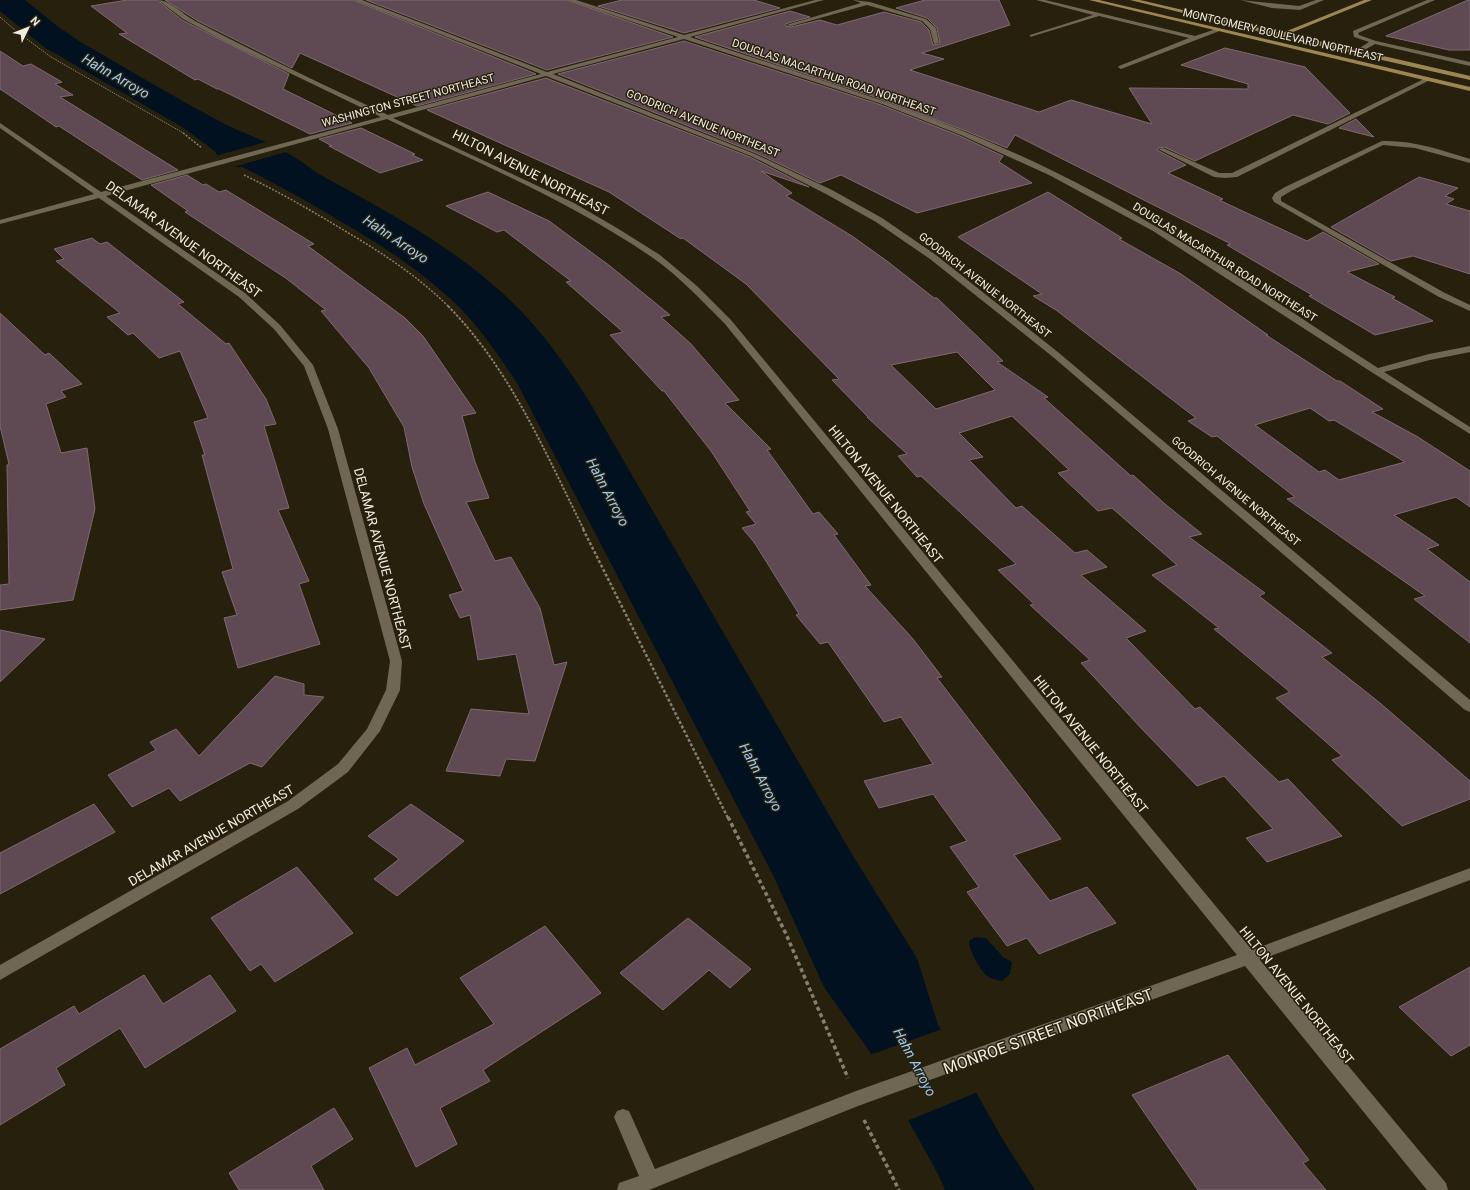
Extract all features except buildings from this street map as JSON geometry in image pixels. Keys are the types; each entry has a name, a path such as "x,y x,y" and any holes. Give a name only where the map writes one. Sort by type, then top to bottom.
{"main road":[{"name":"MONTGOMERY BOULEVARD NORTHEAST","path":"1092,0 1470,89"},
{"name":"MONTGOMERY BOULEVARD NORTHEAST","path":"1133,0 1470,78"},
{"path":"1265,41 1368,0"}],"street":[{"name":"HILTON AVENUE NORTHEAST","path":"161,0 185,18 234,44 388,116 571,205 657,257 694,288 728,322 1438,1190"},
{"name":"GOODRICH AVENUE NORTHEAST","path":"357,0 753,155 829,192 879,220 933,257 1056,355 1470,707"},
{"name":"DOUGLAS MACARTHUR ROAD NORTHEAST","path":"571,0 884,103 962,134 1052,173 1156,229 1470,431"},
{"path":"791,0 806,4"},
{"name":"WASHINGTON STREET NORTHEAST","path":"0,222 821,0"},
{"path":"856,0 924,20 933,28 936,43"},
{"path":"789,25 881,0"},
{"path":"1039,0 1195,38"},
{"path":"1243,0 1286,8 1300,8 1322,0"},
{"path":"1432,0 1355,32 1356,36 1374,42 1470,64"},
{"path":"1063,6 1074,3"},
{"path":"1032,36 1098,14"},
{"path":"1121,67 1219,30"},
{"path":"1357,52 1374,42"},
{"path":"1161,149 1217,175 1234,175 1428,79"},
{"name":"DELAMAR AVENUE NORTHEAST","path":"0,125 242,295 277,327 308,364 333,429 396,661 393,690 373,731 343,768 293,805 0,973"},
{"path":"1470,161 1407,144 1390,142 1382,143 1278,195 1276,198 1278,202 1308,220 1442,295 1470,308"},
{"path":"1376,370 1470,349"},
{"name":"MONROE STREET NORTHEAST","path":"626,1190 856,1099 874,1094 1249,958 1470,874"},
{"path":"622,1117 650,1180"}],"path":[{"path":"0,17 26,39 50,56 173,127 222,162 282,193 394,261 446,303 465,324 495,364 520,404 786,934 837,1051 868,1132 899,1190"}],"water":[{"name":"Hahn Arroyo","path":"0,0 25,0 57,26 79,41 223,123 281,149 321,175 416,229 479,273 525,315 559,356 589,401 853,856 917,958 938,1025 1003,1140 1035,1190 945,1190 939,1176 872,1055 824,987 773,875 517,383 482,333 445,294 387,249 292,193 242,167 237,167 216,154 216,152 182,127 44,47 0,11"},
{"path":"975,937 986,938 1003,957 1012,962 1010,974 1002,981 992,979 987,976 978,965 969,945 969,941"}],"pier":[{"path":"270,141 289,151 234,167 215,156"},
{"path":"942,1029 978,1092 907,1121 870,1055"}]}
